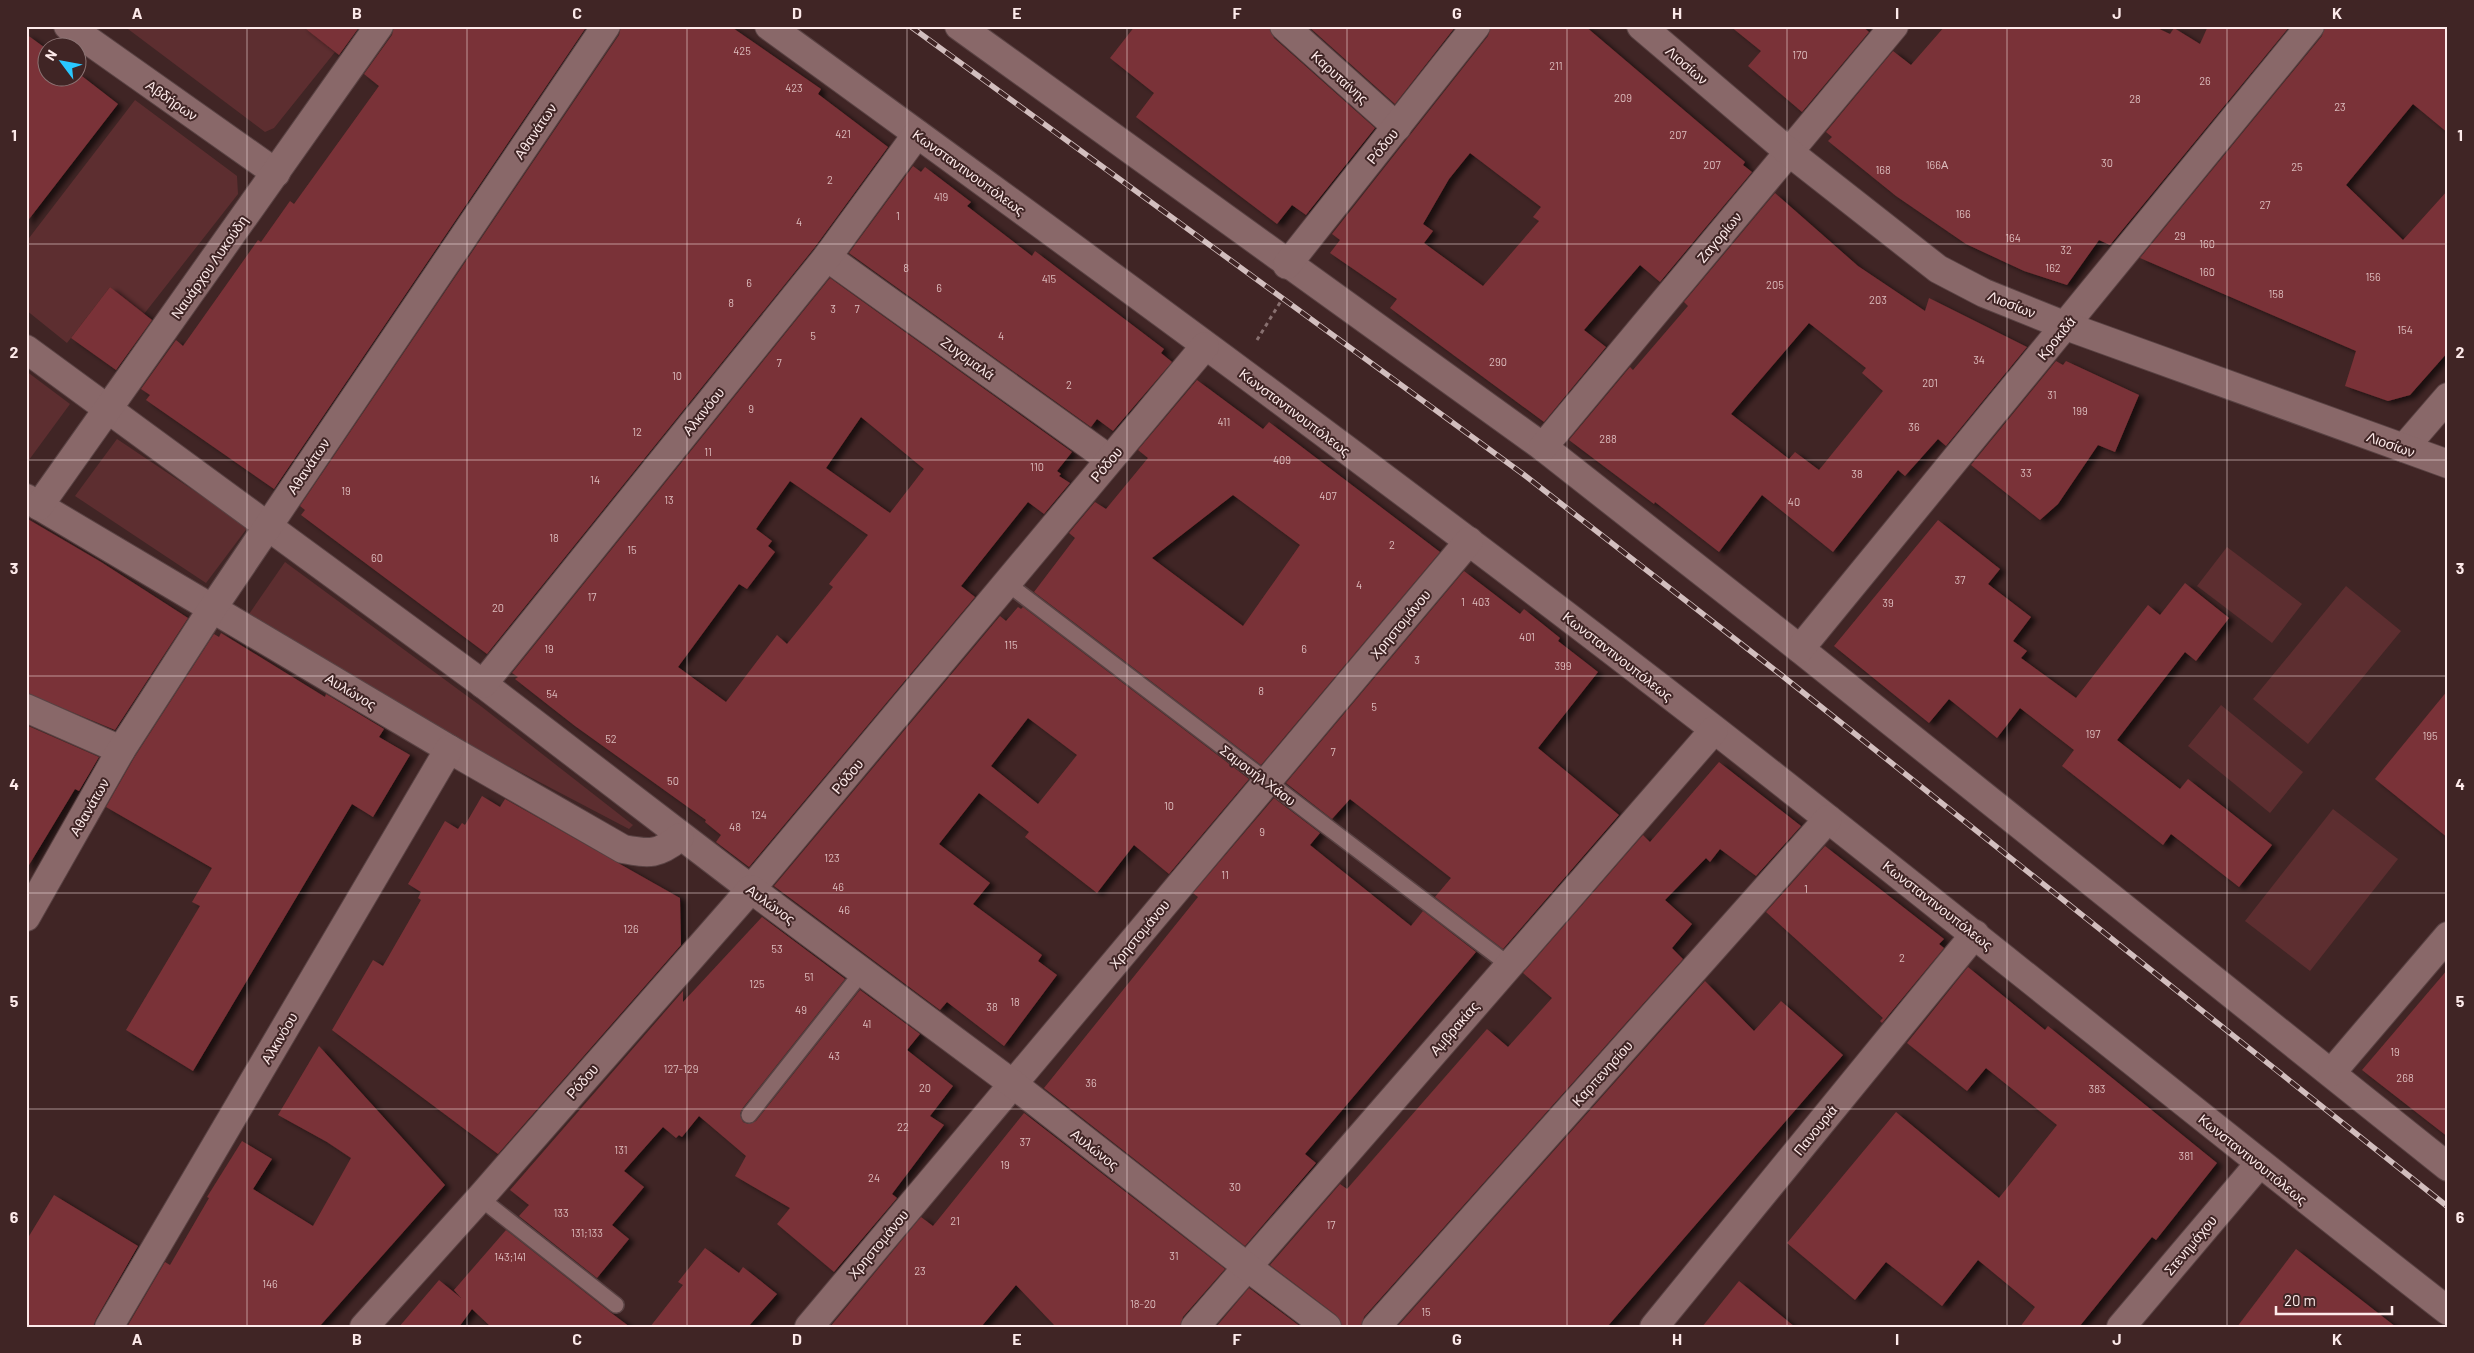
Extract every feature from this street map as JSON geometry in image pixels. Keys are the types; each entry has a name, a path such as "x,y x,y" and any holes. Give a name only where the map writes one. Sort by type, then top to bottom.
{"street":[{"name":"Ναυάρχου Λυκούδη","path":"33,502 107,410 379,26"},
{"name":"Αθανάτων","path":"26,916 121,750 212,609 606,26"},
{"name":"Κωνσταντινουπόλεως","path":"769,26 1238,369 1469,541 1975,934 2259,1164 2448,1311"},
{"path":"958,26 1543,447 2332,1072 2448,1167"},
{"name":"Καρυταίνης","path":"1284,26 1396,127"},
{"name":"Ρόδου","path":"1287,264 1476,26"},
{"name":"Λιοσίων","path":"1642,26 1789,152 1938,269 1984,293 2066,326 2448,464"},
{"name":"Ζαγορίων","path":"1543,447 1894,26"},
{"name":"Κροκιδά","path":"1800,649 2310,26"},
{"name":"Αβδήρων","path":"82,30 276,173"},
{"name":"Αλκινόου","path":"483,684 827,257 917,134"},
{"name":"Ζυγομαλά","path":"827,257 1109,459"},
{"name":"Ρόδου","path":"364,1327 480,1198 750,889 1008,584 1109,459 1206,346"},
{"name":"Αυλώνος","path":"26,349 483,684 680,837 1013,1084 1327,1327"},
{"path":"2404,448 2448,397"},
{"name":"Αυλώνος","path":"33,502 449,749 623,849 648,854 665,849 680,837"},
{"name":"Χρηστομάνου","path":"809,1327 1469,541"},
{"path":"26,708 121,750"},
{"name":"Αμβρακίας","path":"1195,1327 1246,1266 1714,730"},
{"name":"Αλκινόου","path":"108,1327 449,749"},
{"name":"Καρπενησίου","path":"1376,1327 1828,819"},
{"name":"Πανουριά","path":"1654,1327 1975,934"},
{"path":"2332,1072 2448,936"},
{"name":"Στενημάχου","path":"2121,1327 2259,1164"}],"lane":[{"name":"Σαμουήλ Χάου","path":"1008,584 1509,965"},
{"path":"749,1115 863,971"},
{"path":"480,1198 616,1305"}],"path":[{"path":"1238,369 1283,298"}],"shaded area":[{"path":"124,26 302,26 335,52 274,128 265,132"},
{"path":"135,100 237,176 238,194 144,314 110,287 67,343 26,310 26,242"},
{"path":"26,371 70,404 26,464"},
{"path":"117,439 248,527 206,583 75,496"},
{"path":"2227,547 2302,604 2272,643 2197,586"},
{"path":"285,562 482,707 633,825 629,829 461,741 247,617"},
{"path":"2346,586 2401,631 2308,744 2253,699"},
{"path":"2221,705 2303,772 2270,813 2188,746"},
{"path":"2333,809 2398,859 2310,971 2245,921"}],"building":[{"path":"302,26 360,26 339,55"},
{"path":"394,26 587,26 274,489 146,400 150,395 141,389 176,340 183,346 258,240 261,242 290,201 294,204 379,86 364,74 392,35"},
{"path":"621,26 730,26 821,89 818,94 888,147 815,247 487,654 301,515 305,510 300,506 619,35"},
{"path":"1135,26 1269,26 1274,38 1375,128 1306,215 1292,205 1277,224 1136,117 1154,93 1110,58"},
{"path":"1308,26 1456,26 1395,104"},
{"path":"1491,26 1585,26 1745,162 1743,165 1752,172 1660,282 1640,265 1584,330 1606,347 1544,422 1390,308 1397,299 1330,253 1340,240 1332,234 1488,36","holes":["1470,153 1541,207 1533,217 1539,221 1483,286 1424,243 1433,231 1423,224 1449,179"]},
{"path":"1730,26 1862,26 1869,32 1802,112 1748,66 1761,51"},
{"path":"1945,26 2153,26 2170,34 2174,28 2200,44 2208,26 2290,26 2110,245 2099,240 2067,285 2024,271 1966,244 1896,196 1828,141 1832,137 1826,132 1893,51 1911,65"},
{"path":"2325,26 2448,26 2448,133 2413,104 2346,185 2403,240 2448,190 2448,352 2410,395 2388,401 2345,386 2356,351 2140,258 2322,36"},
{"path":"26,34 38,43 38,88 88,88 88,81 118,104 26,223"},
{"path":"913,166 921,172 925,167 971,202 967,206 1032,256 1035,251 1164,349 1161,353 1172,362 1113,431 1097,419 1091,427 849,253"},
{"path":"1775,193 1858,266 1925,311 1929,298 2027,347 1946,446 1938,439 1905,476 1898,470 1833,552 1762,495 1719,552 1655,502 1654,504 1569,440 1630,367 1633,370 1688,306 1684,302","holes":["1809,323 1866,368 1862,373 1883,391 1819,470 1795,452 1789,459 1731,414"]},
{"path":"830,278 1072,452 1057,471 1061,474 1059,476 1070,483 1044,514 1028,502 961,586 975,597 749,867 716,842 721,835 705,822 706,820 575,726 515,679 518,677 512,673","holes":["861,417 924,469 890,513 826,468","790,481 868,535 829,584 833,587 787,644 777,635 726,702 678,667 739,584 747,589 775,552 768,546 772,541 756,529"]},
{"path":"110,287 152,320 116,370 71,338"},
{"path":"2056,361 2063,365 2066,361 2139,395 2115,452 2098,445 2058,504 2040,520 1971,465"},
{"path":"1197,380 1263,429 1269,422 1440,552 1261,765 1034,592 1075,538 1069,533 1095,502 1106,509 1148,458 1138,450","holes":["1233,495 1300,545 1243,626 1152,558"]},
{"path":"26,518 101,562 188,618 115,730 26,693"},
{"path":"1938,520 2000,569 1988,584 2031,617 2013,641 2027,651 2021,658 2076,698 2148,605 2160,615 2185,583 2229,618 2196,661 2185,652 2117,740 2180,789 2188,779 2272,845 2239,887 2171,834 2163,845 2062,766 2074,750 2020,708 1997,738 1949,699 1929,723 1834,646"},
{"path":"1464,571 1520,614 1524,609 1560,638 1558,641 1598,672 1538,748 1619,815 1503,949 1435,897 1451,878 1350,799 1332,819 1286,783"},
{"path":"1018,607 1021,609 1023,607 1249,779 1169,874 1134,845 1097,893 1025,837 1029,832 979,793 939,844 990,883 973,904 1042,955 1038,961 1057,975 1004,1046 947,1002 940,1010 774,886 1000,616 1006,621","holes":["1028,718 1077,755 1038,804 991,766"]},
{"path":"221,633 325,697 326,694 384,729 379,737 410,755 373,817 352,804 193,1071 126,1030 200,906 192,902 212,868 106,807 134,758 214,634 219,637"},
{"path":"2448,690 2448,838 2375,779"},
{"path":"26,725 99,757 79,791 75,789 26,870"},
{"path":"1719,762 1801,826 1756,876 1720,849 1710,862 1706,858 1665,900 1692,924 1672,948 1683,959 1364,1317 1361,1327 1342,1327 1336,1315 1270,1265 1340,1184 1347,1189 1487,1029 1508,1047 1552,998 1523,973 1643,835 1650,842"},
{"path":"482,796 500,807 505,799 680,898 681,945 498,1154 332,1030 373,960 383,966 421,900 418,898 421,892 408,884 445,821 458,829 462,823 465,825"},
{"path":"1274,798 1320,833 1310,845 1411,926 1423,911 1476,952 1305,1154 1316,1163 1245,1246 1044,1088 1198,897 1193,893"},
{"path":"1825,846 1944,939 1939,944 1944,948 1882,1023 1880,1021 1883,1018 1766,912"},
{"path":"762,917 845,979 742,1109 740,1114 743,1122 748,1124 756,1121 860,990 920,1034 907,1050 953,1086 930,1116 944,1125 892,1194 897,1198 834,1272 777,1224 790,1208 735,1176 746,1156 699,1116 682,1137 679,1135 676,1138 663,1127 624,1171 644,1187 612,1225 629,1239 597,1278 519,1216 529,1205 510,1190 683,991 683,1002"},
{"path":"1968,967 2045,1030 2048,1026 2217,1163 2156,1240 2152,1237 2079,1327 2020,1327 2035,1307 1978,1260 1942,1306 1886,1262 1855,1300 1787,1243 1896,1112 1999,1198 2057,1125 1986,1068 1967,1091 1907,1043"},
{"path":"2448,969 2448,1137 2362,1070"},
{"path":"1705,981 1754,1031 1781,1001 1843,1055 1607,1327 1397,1327"},
{"path":"319,1046 445,1185 319,1327 127,1327 165,1262 170,1265 209,1198 207,1197 242,1141 272,1159 253,1189 313,1226 351,1158 327,1142 278,1115"},
{"path":"1024,1113 1225,1269 1183,1317 1180,1327 1056,1327 1016,1285 981,1327 830,1327 921,1217 933,1226"},
{"path":"54,1195 138,1246 93,1327 26,1327 26,1241"},
{"path":"506,1230 630,1327 491,1327 472,1309 459,1327 399,1327 439,1280 461,1298 454,1290"},
{"path":"705,1248 739,1273 743,1267 777,1294 748,1327 650,1327 683,1285 678,1282"},
{"path":"2296,1249 2396,1327 2237,1327"},
{"path":"1739,1281 1795,1327 1702,1327"},
{"path":"1249,1288 1301,1327 1216,1327"}],"railway":[{"path":"910,26 1523,474 1780,674 2448,1207"}]}
